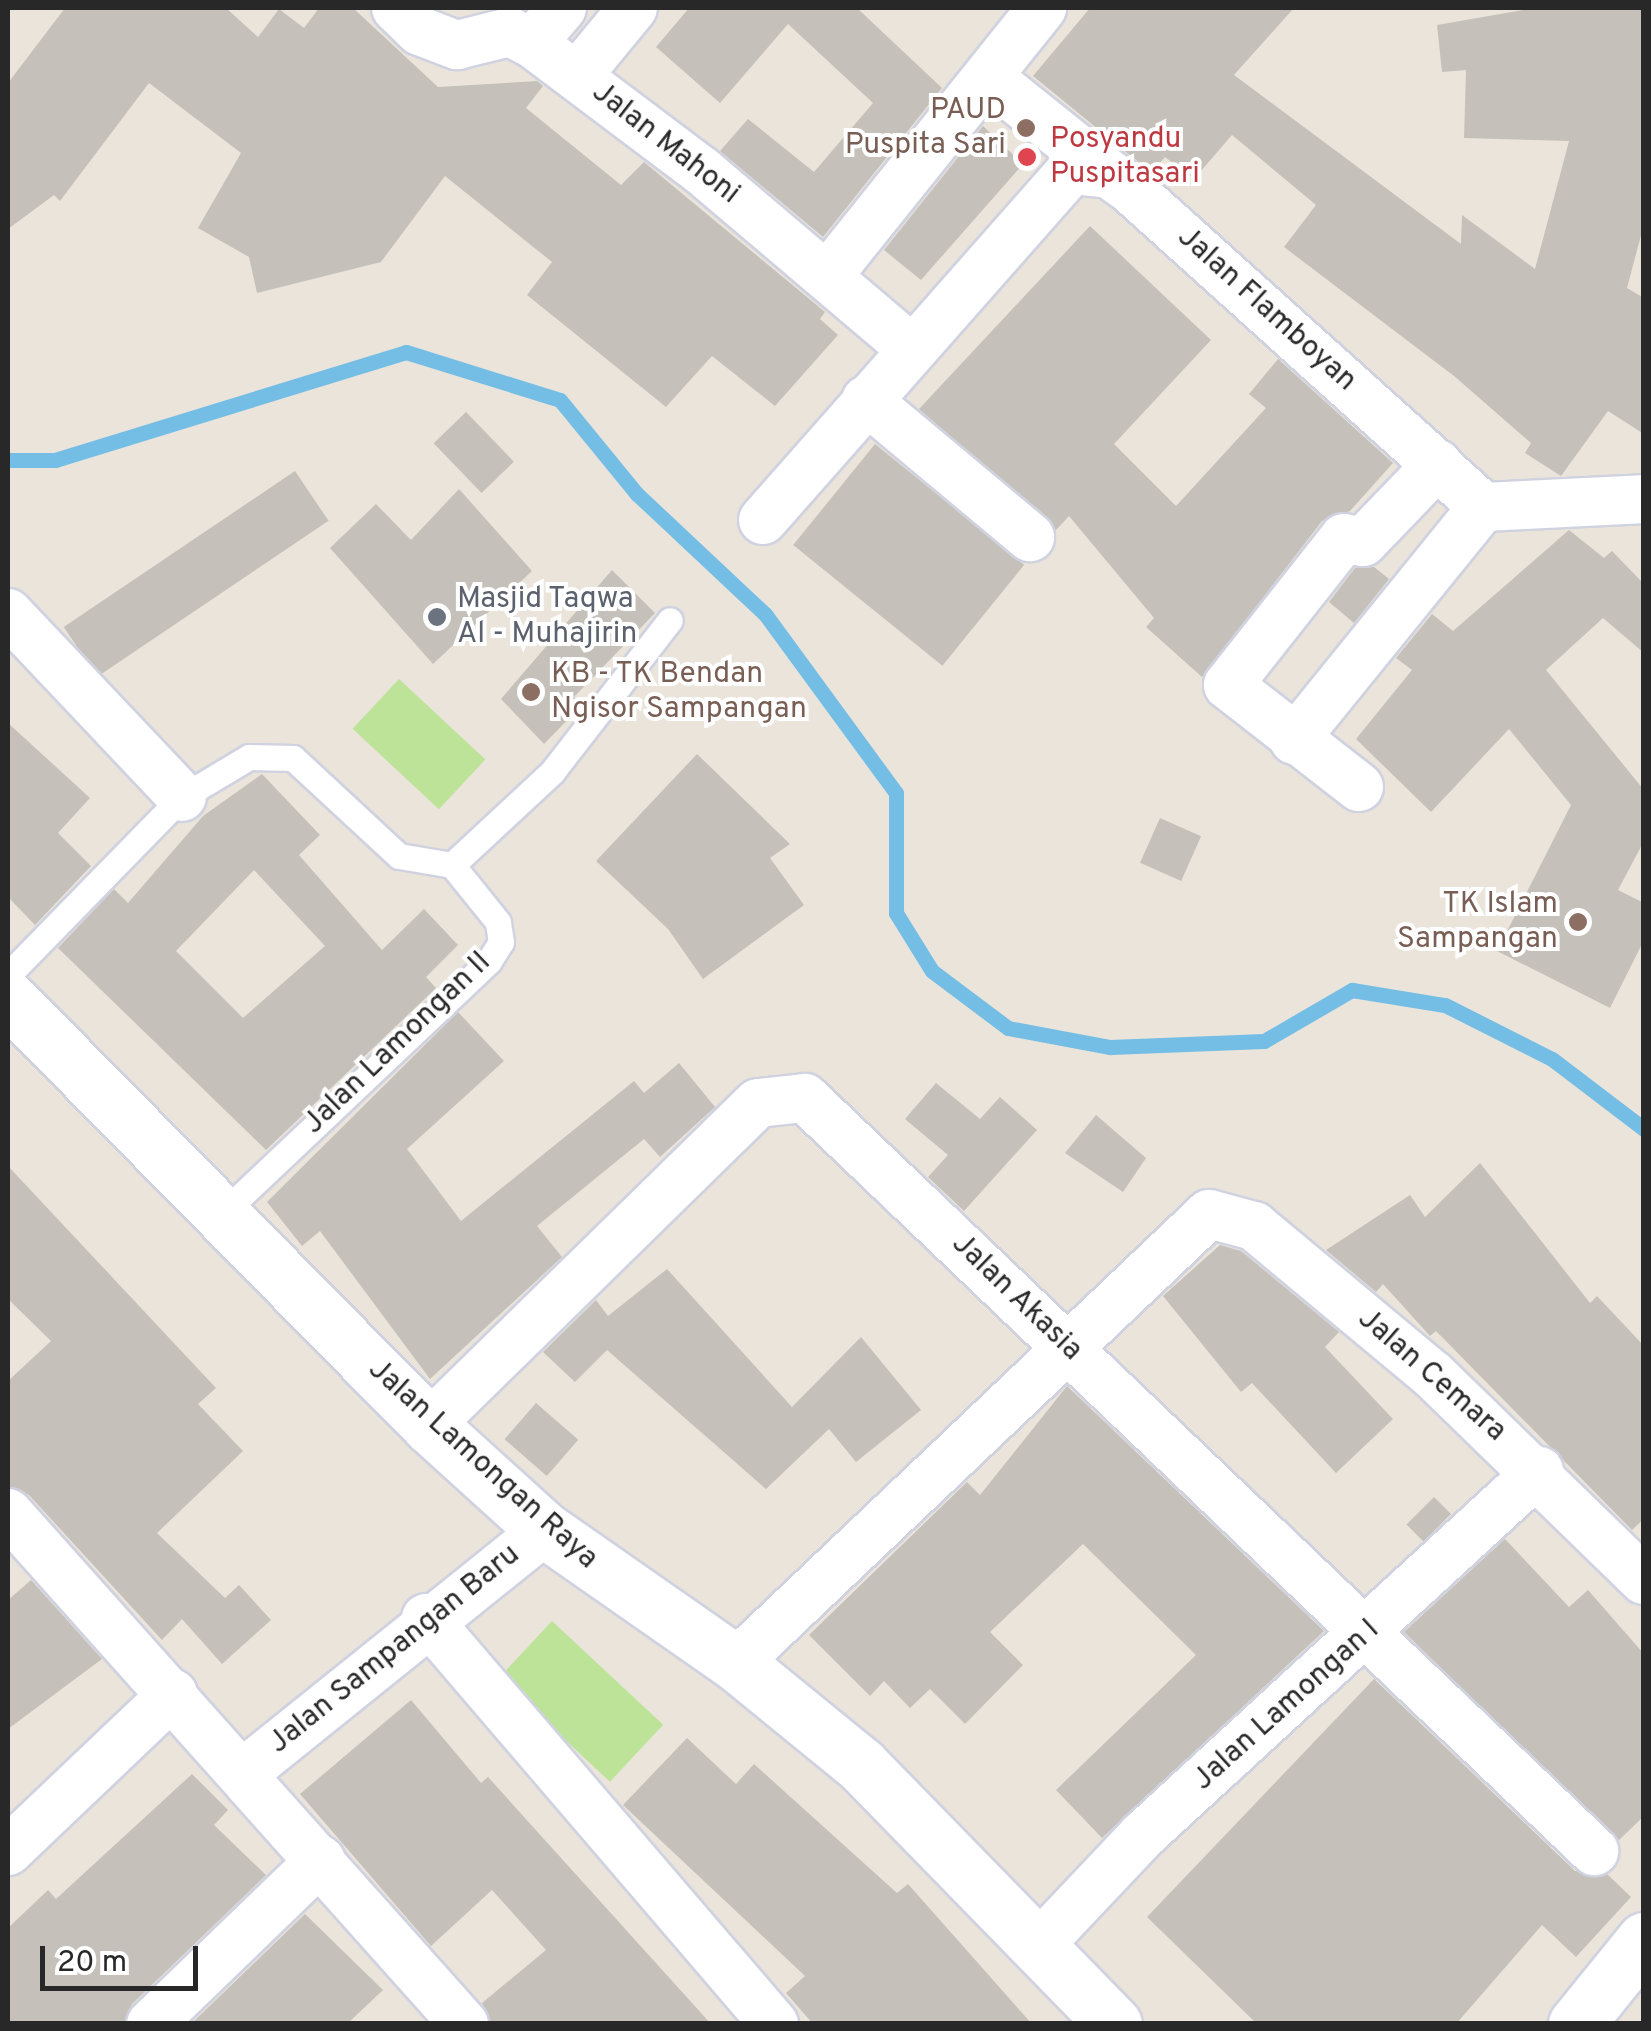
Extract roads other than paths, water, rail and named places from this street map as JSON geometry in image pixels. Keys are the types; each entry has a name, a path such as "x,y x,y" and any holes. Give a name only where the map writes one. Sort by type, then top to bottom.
{"street":[{"path":"396,8 420,31 457,44 487,8"},
{"path":"577,76 633,8"},
{"path":"830,274 1042,8"},
{"name":"Jalan Mahoni","path":"457,44 547,25 577,76 830,274 911,348"},
{"name":"Jalan Flamboyan","path":"989,78 1109,174 1484,507"},
{"path":"763,520 1054,179 1072,170 1109,174"},
{"path":"866,400 1030,537"},
{"path":"1359,787 1228,685 1344,538 1363,542 1438,464"},
{"path":"1294,740 1484,507 1644,499"},
{"path":"8,613 182,797"},
{"name":"Jalan Lamongan Raya","path":"8,998 226,1210 429,1424 545,1530 736,1664 861,1766 1114,2024"},
{"name":"Jalan Akasia","path":"429,1424 758,1103 779,1096 828,1111 1068,1348 1372,1630 1594,1851"},
{"name":"Jalan Cemara","path":"1068,1348 1196,1223 1228,1214 1254,1226 1538,1471 1644,1580"},
{"path":"736,1664 1068,1348"},
{"name":"Jalan Lamongan I","path":"1038,1945 1143,1836 1372,1630 1538,1471"},
{"name":"Jalan Sampangan Baru","path":"8,1512 246,1770 464,2024"},
{"name":"Jalan Sampangan Baru","path":"246,1770 426,1618 545,1530"},
{"path":"426,1618 774,2024"},
{"path":"8,1850 172,1694"},
{"path":"151,2024 321,1860"},
{"path":"1576,2024 1644,1940"}],"lane":[{"path":"8,975 182,797 249,756 279,754 398,856 452,865 552,772 670,620"},
{"name":"Jalan Lamongan II","path":"226,1210 495,951 498,922 452,865"}],"waterway":[{"path":"8,460 55,460 406,352 560,400 637,494 765,614 896,793 896,913 932,971 1008,1028 1110,1047 1264,1041 1352,990 1445,1005 1552,1059 1644,1129"}],"place":[{"name":"PAUD Puspita Sari","path":"1026,128"},
{"name":"Posyandu Puspitasari","path":"1027,157"},
{"name":"Masjid Taqwa Al - Muhajirin","path":"437,617"},
{"name":"KB - TK Bendan Ngisor Sampangan","path":"531,692"},
{"name":"TK Islam Sampangan","path":"1578,922"}]}
